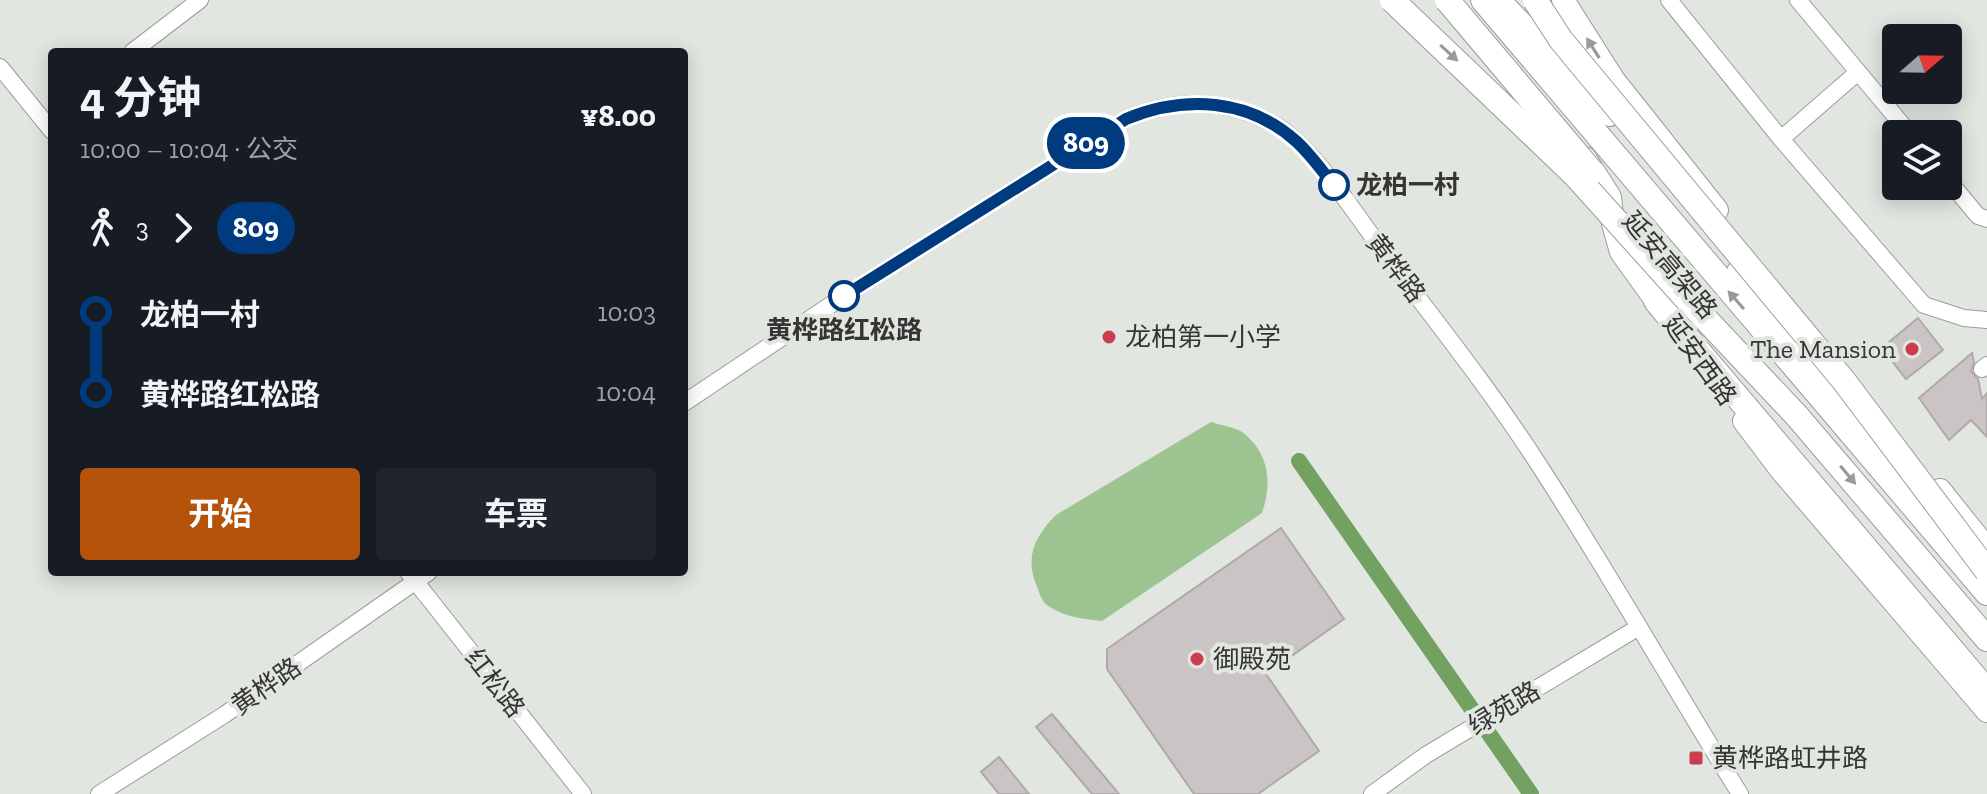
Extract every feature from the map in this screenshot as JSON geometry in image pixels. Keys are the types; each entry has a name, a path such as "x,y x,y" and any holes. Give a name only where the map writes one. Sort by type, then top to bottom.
{"highway":[{"path":"1392,0 1575,175 1797,416"},
{"name":"延安高架路","path":"1447,0 1987,639"},
{"name":"延安高架路","path":"1483,0 1987,593"},
{"path":"1497,0 1615,158"},
{"path":"1535,0 1561,40 1844,381 1987,569"},
{"path":"1656,301 1987,691"}],"main road":[{"name":"延安西路","path":"1435,0 1585,158 1610,197 1621,252 1656,301 1781,470 1987,711"},
{"path":"1497,0 1530,30 1616,121 1831,386 1987,569"},
{"path":"1541,0 1616,121"},
{"path":"1563,0 1613,79 1987,549"},
{"path":"1530,30 1567,43"},
{"path":"1613,79 1616,121"}],"street":[{"path":"137,48 200,0"},
{"path":"1669,0 1781,139 1924,305 1964,318 1987,320"},
{"path":"1798,0 1898,120"},
{"path":"0,67 48,121"},
{"path":"1781,139 1858,72"},
{"name":"黄桦路","path":"688,400 844,296 1126,119 1172,104 1199,103 1258,117 1279,127 1299,144 1334,185 1482,382 1535,458 1740,794"},
{"path":"1962,197 1978,216 1987,219"},
{"name":"黄桦路","path":"99,794 224,715 417,576"},
{"name":"红松路","path":"419,576 583,794"},
{"name":"绿苑路","path":"1372,794 1463,732 1639,627"}],"green space":[{"path":"1211,422 1242,432 1258,449 1267,480 1262,513 1102,621 1066,615 1047,605 1034,578 1032,558 1037,540 1048,523 1056,515"}],"building":[{"name":"The Mansion","path":"1918,318 1943,350 1906,379 1882,348"},
{"path":"1972,353 1974,362 1971,371 1978,379 1982,399 1987,393 1987,437 1971,420 1949,440 1919,398"},
{"name":"御殿苑","path":"1281,528 1344,619 1266,674 1319,751 1258,794 1194,794 1107,669 1107,649"},
{"path":"1052,714 1119,794 1092,794 1036,727"},
{"path":"999,757 1029,794 999,794 981,772"}],"waterway":[{"path":"1299,461 1531,794"}],"bus line":[{"name":"809","path":"844,296 1126,119 1172,104 1199,103 1229,108 1279,127 1299,144 1334,185"}],"place":[{"name":"龙柏一村","path":"1334,185"},
{"name":"黄桦路红松路","path":"844,296"},
{"name":"龙柏第一小学","path":"1109,337"},
{"name":"The Mansion","path":"1912,349"},
{"name":"御殿苑","path":"1197,659"},
{"name":"黄桦路虹井路","path":"1696,758"}]}
